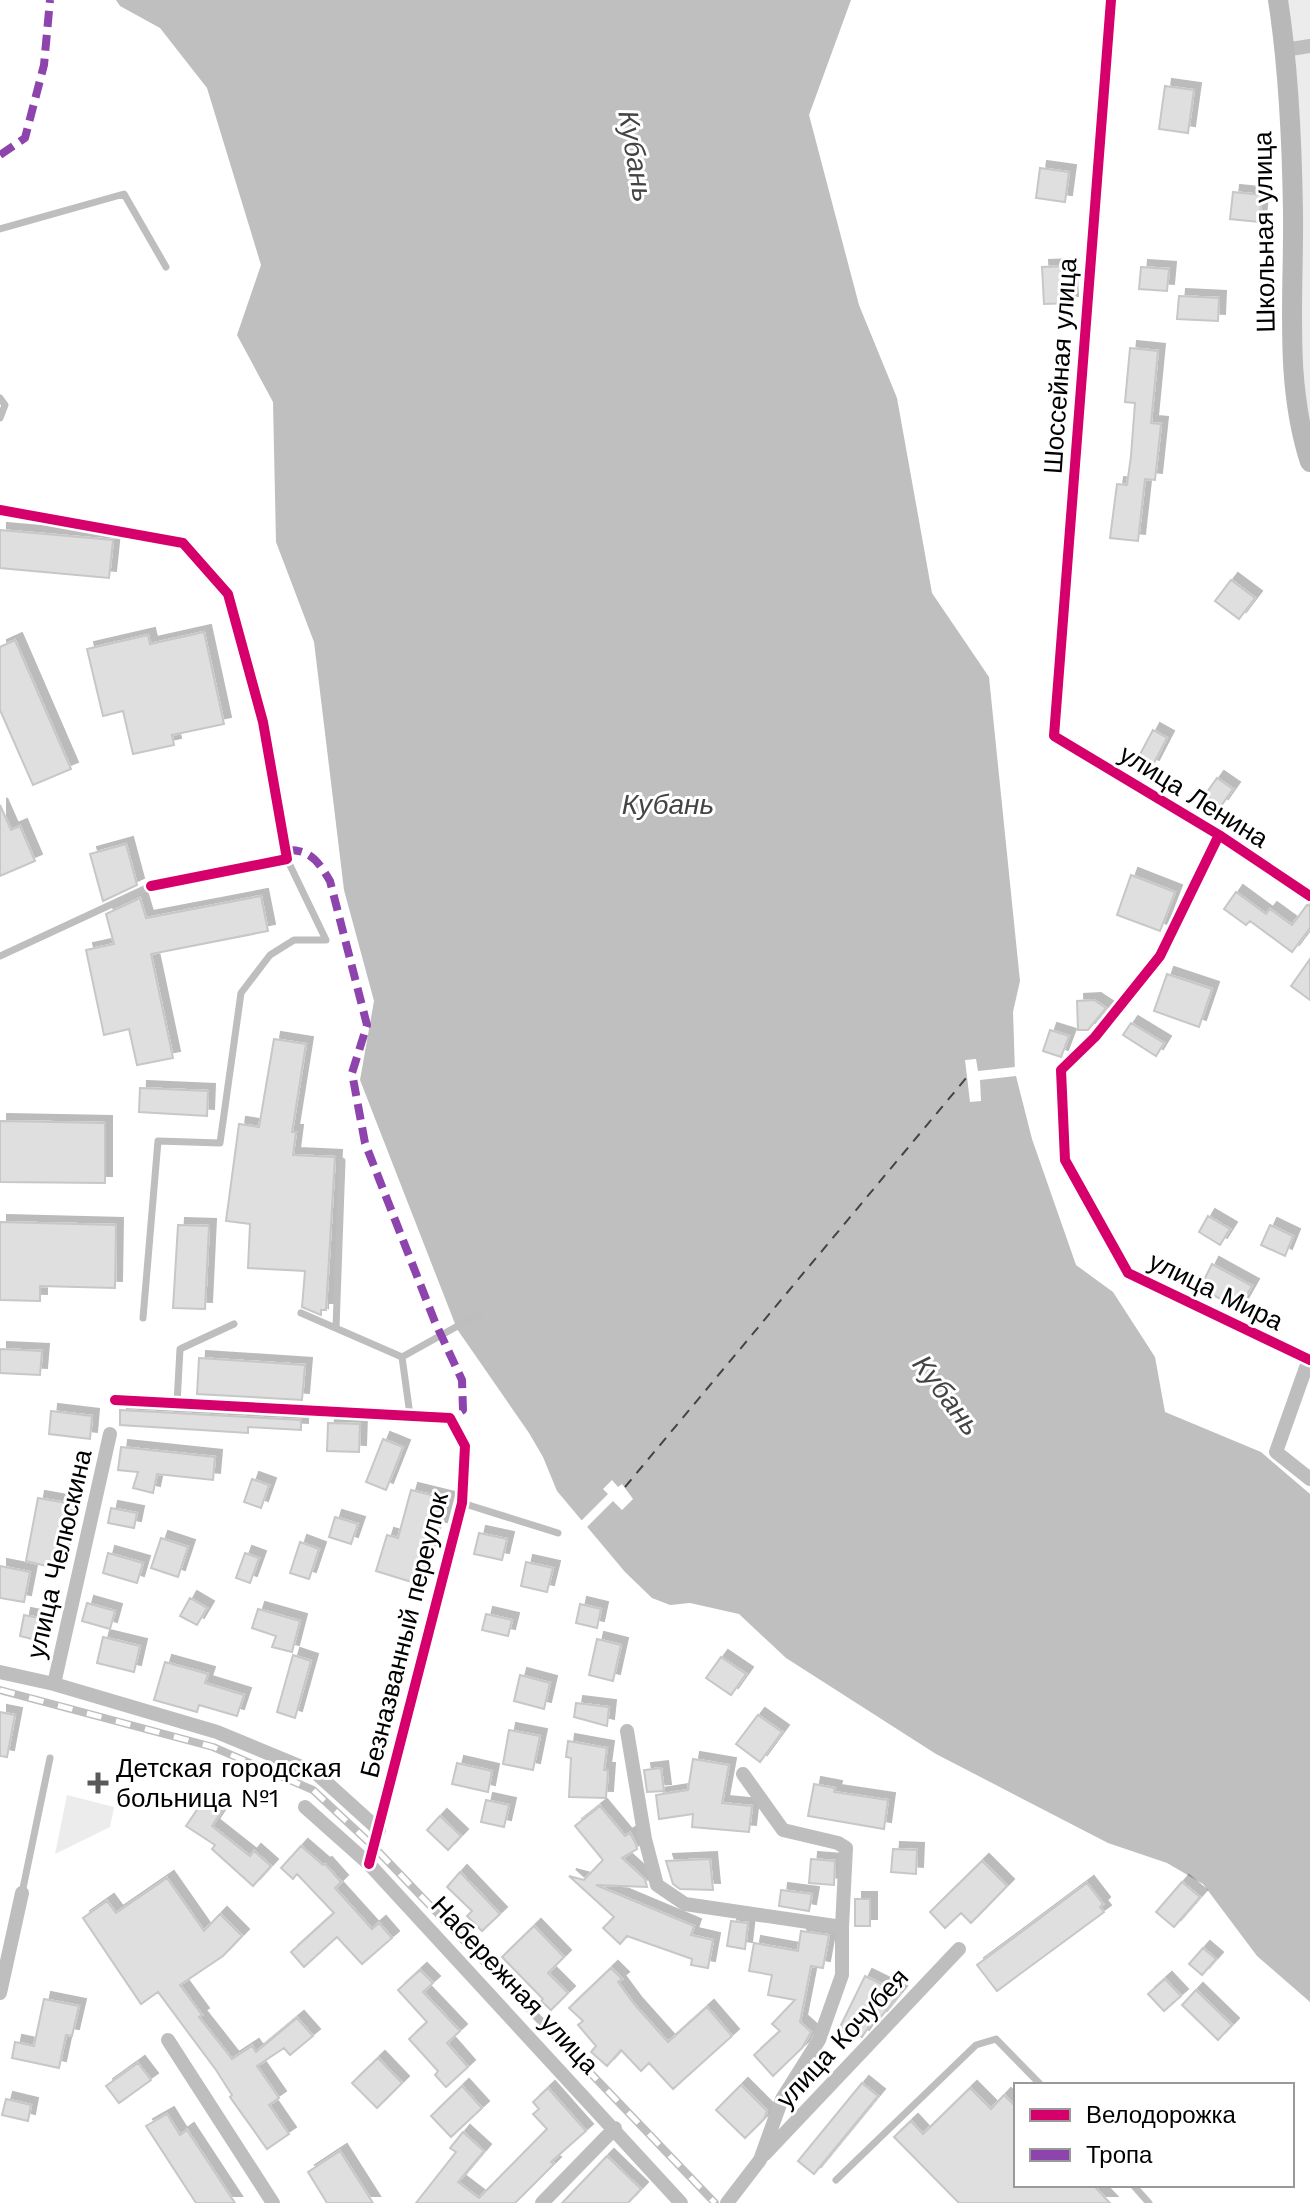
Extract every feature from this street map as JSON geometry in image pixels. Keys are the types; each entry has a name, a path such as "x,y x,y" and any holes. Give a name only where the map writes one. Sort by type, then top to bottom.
{"street":[{"name":"Шоссейная улица","path":"1054,736 1111,0"},
{"name":"Школьная улица","path":"1278,0 1302,211 1299,427 1310,462"},
{"path":"1285,50 1310,46"},
{"path":"0,510 183,543 228,594 263,722 287,859 151,886"},
{"name":"улица Ленина","path":"1054,736 1219,835 1310,896"},
{"name":"улица Мира","path":"1219,835 1160,956 1095,1037 1061,1070 1065,1160 1128,1273 1310,1358"},
{"path":"1310,1358 1276,1452 1310,1479"},
{"name":"Безназванный переулок","path":"115,1400 450,1418 465,1446 462,1503 369,1864"},
{"name":"улица Челюскина","path":"54,1684 110,1434"},
{"path":"0,1672 54,1684 217,1732 316,1773 379,1830"},
{"path":"627,1731 645,1839 657,1885 685,1904 842,1927"},
{"name":"улица Кочубея","path":"743,1774 783,1830 838,1843 846,1848 842,1975 819,2040 782,2099 760,2160"},
{"name":"Набережная улица","path":"305,1807 369,1864 681,2203"},
{"path":"0,1993 22,1893"},
{"name":"улица Кочубея","path":"727,2203 760,2160 959,1949"},
{"path":"168,2040 273,2203"},
{"path":"542,2203 615,2128"}],"lane":[{"path":"0,229 124,194 166,267"},
{"path":"0,398 5,405 0,418"},
{"path":"143,1318 158,1141 220,1143 241,993 270,955 294,940 326,940 287,859"},
{"path":"0,956 151,886"},
{"path":"336,1328 342,1161"},
{"path":"301,1313 402,1357"},
{"path":"402,1357 481,1313"},
{"path":"177,1403 180,1349 234,1324"},
{"path":"402,1357 410,1415"},
{"path":"462,1503 558,1533"},
{"path":"22,1893 50,1758"},
{"path":"836,2180 976,2045 985,2040 996,2039 1005,2045 1039,2083"},
{"path":"1135,2187 1149,2203"}],"shaded area":[{"path":"1278,0 1310,0 1310,462"},
{"path":"67,1795 114,1807 110,1827 55,1854"}],"water":[{"name":"Кубань","path":"116,0 851,0 809,115 859,305 897,398 932,593 989,677 1020,981 1013,1012 1015,1072 1032,1139 1076,1265 1113,1292 1155,1357 1165,1412 1261,1452 1310,1494 1310,2002 1257,1956 1203,1884 1167,1863 1108,1843 936,1754 786,1658 739,1614 690,1603 670,1605 652,1598 625,1572 557,1491 529,1433 457,1329 360,1080 374,1001 344,890 314,642 276,542 273,402 237,335 261,265 207,88 160,28 120,6"}],"pier":[{"path":"976,1059 978,1071 1015,1067 1016,1076 980,1080 981,1101 970,1102 965,1060"},
{"path":"612,1480 618,1487 622,1484 633,1499 622,1510 613,1501 586,1528 580,1522 608,1494 603,1489"}],"building":[{"path":"1165,86 1194,90 1188,133 1159,129"},
{"path":"1040,168 1069,172 1065,202 1036,198"},
{"path":"1233,192 1262,195 1259,222 1230,219"},
{"path":"1069,266 1071,303 1044,304 1042,267"},
{"path":"1141,267 1169,269 1167,291 1139,289"},
{"path":"1179,296 1219,298 1218,321 1177,319"},
{"path":"1130,348 1158,351 1151,423 1161,424 1155,480 1145,479 1138,541 1110,538 1117,484 1127,485 1131,456 1135,403 1125,402"},
{"path":"0,530 113,540 109,578 0,568"},
{"path":"1231,580 1255,598 1239,619 1215,601"},
{"path":"204,632 224,724 172,735 174,745 133,754 123,711 103,716 87,649 148,635 150,644"},
{"path":"15,640 71,769 33,785 0,710 0,647"},
{"path":"1153,730 1167,738 1152,767 1137,760"},
{"path":"1217,778 1233,789 1221,806 1205,795"},
{"path":"0,805 11,830 20,826 35,861 0,876"},
{"path":"126,844 137,885 103,901 90,854"},
{"path":"1131,875 1175,892 1160,931 1117,915"},
{"path":"1236,892 1266,914 1270,909 1292,925 1307,905 1310,906 1310,928 1292,952 1250,921 1246,925 1224,909"},
{"path":"261,896 268,931 151,954 173,1058 137,1065 129,1029 104,1035 86,950 114,944 106,914 140,898 146,918"},
{"path":"1310,959 1310,1000 1291,986"},
{"path":"1167,974 1212,989 1199,1027 1154,1011"},
{"path":"1094,1000 1106,1008 1088,1030 1078,1030 1077,1001"},
{"path":"1131,1023 1164,1043 1156,1056 1123,1035"},
{"path":"1050,1030 1069,1036 1061,1057 1043,1051"},
{"path":"274,1039 306,1044 292,1132 296,1132 293,1155 335,1157 326,1310 321,1310 321,1315 302,1307 305,1271 248,1268 250,1224 226,1221 239,1124 259,1127"},
{"path":"140,1088 208,1091 207,1116 139,1112"},
{"path":"0,1121 105,1123 105,1183 0,1182"},
{"path":"1208,1216 1230,1229 1220,1245 1199,1232"},
{"path":"0,1222 116,1225 115,1288 40,1286 40,1301 0,1300"},
{"path":"178,1225 209,1226 205,1309 173,1308"},
{"path":"1270,1225 1293,1236 1285,1256 1261,1245"},
{"path":"1212,1264 1252,1286 1239,1309 1200,1288"},
{"path":"0,1349 42,1351 40,1375 0,1373"},
{"path":"199,1358 305,1365 302,1400 197,1394"},
{"path":"120,1410 301,1420 301,1430 248,1427 248,1433 120,1425"},
{"path":"51,1411 92,1416 90,1439 49,1434"},
{"path":"328,1423 360,1424 359,1452 327,1451"},
{"path":"383,1439 403,1447 386,1490 366,1482"},
{"path":"121,1447 215,1457 213,1480 157,1474 153,1493 133,1488 138,1472 118,1470"},
{"path":"252,1479 269,1485 261,1508 244,1502"},
{"path":"411,1490 448,1499 440,1529 435,1528 418,1584 376,1571 387,1535 398,1538"},
{"path":"38,1498 72,1504 59,1569 26,1561"},
{"path":"111,1508 137,1513 134,1528 108,1523"},
{"path":"335,1517 358,1524 351,1544 329,1537"},
{"path":"479,1533 507,1539 502,1560 474,1554"},
{"path":"161,1538 188,1547 178,1577 151,1568"},
{"path":"300,1542 319,1549 309,1579 290,1573"},
{"path":"108,1553 143,1563 137,1583 103,1573"},
{"path":"245,1553 259,1558 250,1583 236,1578"},
{"path":"526,1562 553,1568 547,1592 521,1586"},
{"path":"0,1566 30,1572 24,1602 0,1598"},
{"path":"190,1598 207,1608 197,1625 180,1616"},
{"path":"87,1603 115,1611 110,1629 82,1621"},
{"path":"580,1604 601,1609 597,1628 576,1623"},
{"path":"258,1609 300,1621 292,1652 272,1647 276,1636 252,1628"},
{"path":"486,1614 512,1620 508,1636 482,1630"},
{"path":"24,1615 44,1619 40,1641 20,1636"},
{"path":"103,1637 140,1646 134,1672 97,1663"},
{"path":"597,1639 621,1645 613,1681 589,1675"},
{"path":"293,1655 311,1661 295,1718 277,1712"},
{"path":"721,1657 746,1674 731,1695 706,1678"},
{"path":"165,1662 208,1674 205,1683 244,1695 237,1716 199,1705 197,1712 154,1700"},
{"path":"520,1675 550,1683 544,1709 514,1701"},
{"path":"576,1703 609,1707 607,1726 574,1717"},
{"path":"0,1712 15,1715 7,1757 0,1756"},
{"path":"758,1715 782,1732 760,1762 736,1744"},
{"path":"509,1730 540,1736 533,1770 503,1764"},
{"path":"568,1741 607,1748 604,1770 608,1770 606,1798 569,1797 571,1758 566,1757"},
{"path":"693,1759 729,1765 722,1803 752,1806 749,1832 692,1827 693,1814 659,1819 656,1795 688,1790"},
{"path":"457,1763 492,1771 488,1792 452,1784"},
{"path":"661,1768 664,1791 647,1792 644,1770"},
{"path":"814,1784 835,1788 834,1792 888,1800 884,1829 808,1816"},
{"path":"205,1798 223,1809 212,1826 250,1856 254,1851 271,1866 253,1886 212,1849 215,1845 186,1826"},
{"path":"486,1800 509,1805 504,1827 481,1822"},
{"path":"600,1806 625,1836 630,1833 637,1849 622,1858 645,1879 647,1887 596,1885 694,1926 691,1935 713,1940 708,1968 691,1965 692,1959 627,1936 620,1944 603,1928 614,1917 569,1876 584,1880 603,1860 575,1826"},
{"path":"440,1816 461,1836 448,1850 427,1830"},
{"path":"301,1846 325,1864 341,1882 335,1888 372,1929 379,1923 392,1938 362,1964 337,1937 304,1967 291,1952 334,1913 297,1874 293,1879 281,1868"},
{"path":"893,1849 917,1850 916,1874 891,1872"},
{"path":"710,1859 713,1890 680,1889 673,1884 666,1861"},
{"path":"811,1859 835,1861 834,1885 809,1883"},
{"path":"982,1861 1007,1886 971,1923 961,1913 945,1928 930,1912"},
{"path":"460,1872 500,1914 482,1931 467,1916 472,1911 447,1887"},
{"path":"167,1878 204,1931 220,1914 242,1936 223,1956 180,1985 202,2015 199,2017 232,2059 252,2046 256,2052 297,2018 313,2036 290,2055 284,2048 257,2066 279,2098 269,2105 289,2134 267,2149 230,2097 232,2095 216,2070 158,1992 141,2004 83,1918 107,1901 116,1913"},
{"path":"1182,1882 1200,1897 1174,1927 1156,1912"},
{"path":"1087,1883 1103,1904 1100,1907 1104,1912 997,1991 977,1965"},
{"path":"781,1890 812,1894 809,1911 779,1906"},
{"path":"855,1899 870,1899 870,1926 855,1926"},
{"path":"731,1921 748,1923 745,1949 727,1946"},
{"path":"534,1926 564,1957 548,1973 568,1993 551,2010 502,1957"},
{"path":"801,1931 829,1935 823,1968 811,1966 800,2022 811,2032 802,2048 773,2076 754,2055 780,2031 772,2024 795,2000 768,1995 772,1975 749,1971 754,1943 798,1951"},
{"path":"1203,1948 1216,1959 1202,1975 1189,1964"},
{"path":"611,1968 622,1979 618,1982 635,2005 668,2042 707,2007 732,2036 673,2089 649,2063 641,2071 621,2050 607,2066 591,2052 596,2046 578,2025 583,2021 569,2008"},
{"path":"420,1970 433,1983 423,1992 460,2031 447,2043 468,2067 446,2087 435,2075 438,2071 409,2039 427,2022 398,1990"},
{"path":"865,1976 900,1993 880,2018 876,2016 862,2037 840,2027"},
{"path":"1165,1979 1181,1996 1164,2011 1148,1994"},
{"path":"1196,1990 1232,2025 1218,2040 1182,2005"},
{"path":"44,1999 79,2006 72,2036 66,2035 59,2068 12,2058 15,2042 34,2046"},
{"path":"378,2058 402,2083 377,2108 352,2083"},
{"path":"138,2063 151,2080 119,2103 106,2086"},
{"path":"862,2083 878,2096 814,2174 798,2161"},
{"path":"741,2085 767,2111 764,2119 745,2138 716,2110"},
{"path":"462,2086 482,2108 451,2137 431,2116"},
{"path":"548,2088 586,2131 551,2162 554,2164 515,2203 416,2203 456,2152 450,2148 463,2132 484,2151 458,2182 479,2198 547,2129 533,2114 539,2109 533,2102"},
{"path":"970,2088 991,2109 1004,2095 1014,2105 1014,2187 1095,2187 1110,2203 959,2203 894,2137 911,2121 923,2134"},
{"path":"6,2099 31,2105 28,2121 2,2115"},
{"path":"167,2114 180,2135 187,2130 235,2203 196,2203 146,2126"},
{"path":"340,2151 373,2203 327,2203 308,2172"},
{"path":"607,2156 641,2189 628,2203 562,2203"}],"ferry route":[{"path":"625,1487 967,1077"}],"railway":[{"path":"0,1690 213,1747 313,1790 374,1847 715,2203"}],"marked path":[{"path":"0,155 25,138 44,65 50,0"},
{"path":"286,850 307,854 330,881 367,1025 352,1073 365,1143 435,1322 462,1380 463,1410 450,1418"}],"cycle path":[{"path":"1111,0 1054,736 1219,835 1310,896"},
{"path":"0,510 183,543 228,594 263,722 287,859 151,886"},
{"path":"1219,835 1160,956 1095,1037 1061,1070 1065,1160 1128,1273 1310,1360"},
{"path":"115,1400 450,1418 465,1446 462,1503 369,1864"}],"place":[{"name":"Детская городская больница №1","path":"98,1783"}]}
